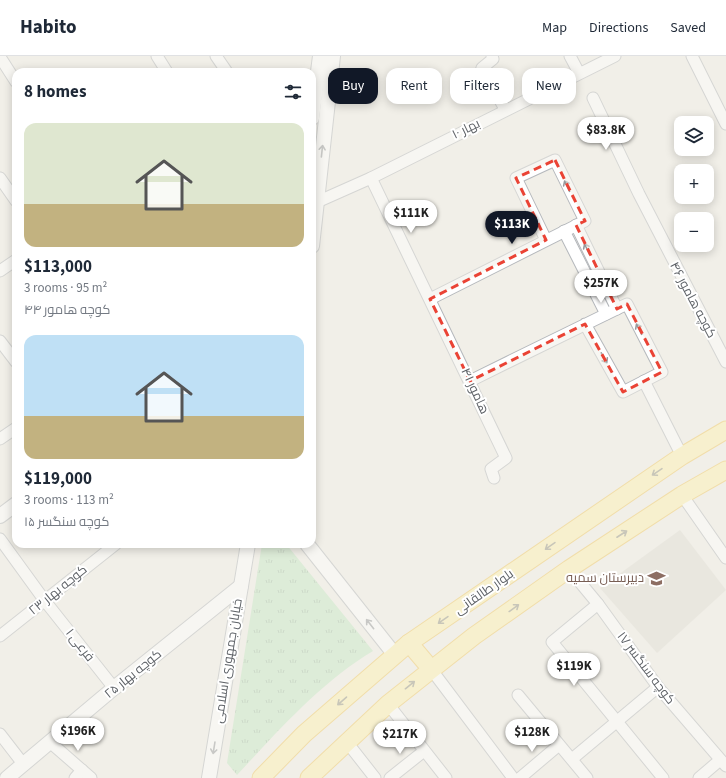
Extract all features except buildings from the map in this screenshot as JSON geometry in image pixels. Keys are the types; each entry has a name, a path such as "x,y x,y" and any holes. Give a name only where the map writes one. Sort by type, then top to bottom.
{"main road":[{"name":"بلوار طالقانی","path":"261,778 304,734 409,643 682,456 726,430"},
{"path":"309,778 388,704 431,669 569,568 682,495 726,470"},
{"path":"409,643 431,669"}],"street":[{"path":"157,56 164,68"},
{"path":"216,56 224,68"},
{"path":"316,87 320,56"},
{"path":"316,211 333,56"},
{"path":"492,56 493,59 482,68 505,109"},
{"path":"570,56 579,73"},
{"name":"بهار ۱۰","path":"317,202 371,178 505,109 615,56"},
{"path":"692,56 726,124"},
{"path":"0,57 12,76"},
{"name":"کوچه هامور ۴۶","path":"593,98 639,194 726,362"},
{"path":"430,299 585,221 554,160 516,178 546,240"},
{"path":"0,178 12,195"},
{"name":"هامور ۴۱","path":"371,178 506,458 491,469 494,478"},
{"path":"576,225 617,309"},
{"path":"564,231 606,314"},
{"path":"0,271 12,263"},
{"path":"584,269 594,263"},
{"path":"470,381 585,324 617,309 626,304 662,372 622,392 585,324"},
{"path":"0,340 12,356"},
{"path":"644,381 682,456"},
{"path":"1,436 12,430"},
{"path":"682,495 726,558"},
{"path":"0,516 12,507"},
{"name":"فرعی ۱","path":"0,539 45,601 114,688"},
{"name":"کوچه بهار ۲۳","path":"0,636 111,548"},
{"name":"خیابان جمهوری اسلامی","path":"209,778 247,548"},
{"path":"310,548 395,655"},
{"name":"کوچه سنگسر ۱۷","path":"569,568 598,604 658,687 723,763"},
{"name":"کوچه بهار ۲۵","path":"8,778 114,688 241,586"},
{"path":"598,604 552,642 663,778"},
{"path":"431,669 513,778"},
{"path":"572,759 658,687"},
{"path":"518,695 587,778"},
{"path":"388,704 446,778"},
{"path":"0,734 24,765"},
{"path":"346,742 375,778"},
{"path":"51,743 78,774 91,778"},
{"path":"520,778 559,745"},
{"path":"390,778 424,750"},
{"path":"699,778 723,763"}],"highlighted area":[{"path":"555,160 585,221 576,225 617,309 627,304 662,372 623,392 585,324 470,381 430,299 546,240 516,178"}],"shaded area":[{"path":"680,530 726,590 657,653 600,588"}],"green space":[{"path":"261,548 289,548 373,651 354,663 318,692 284,725 237,775 227,763"}],"place":[{"name":"دبیرستان سمیه","path":"657,578"}]}
